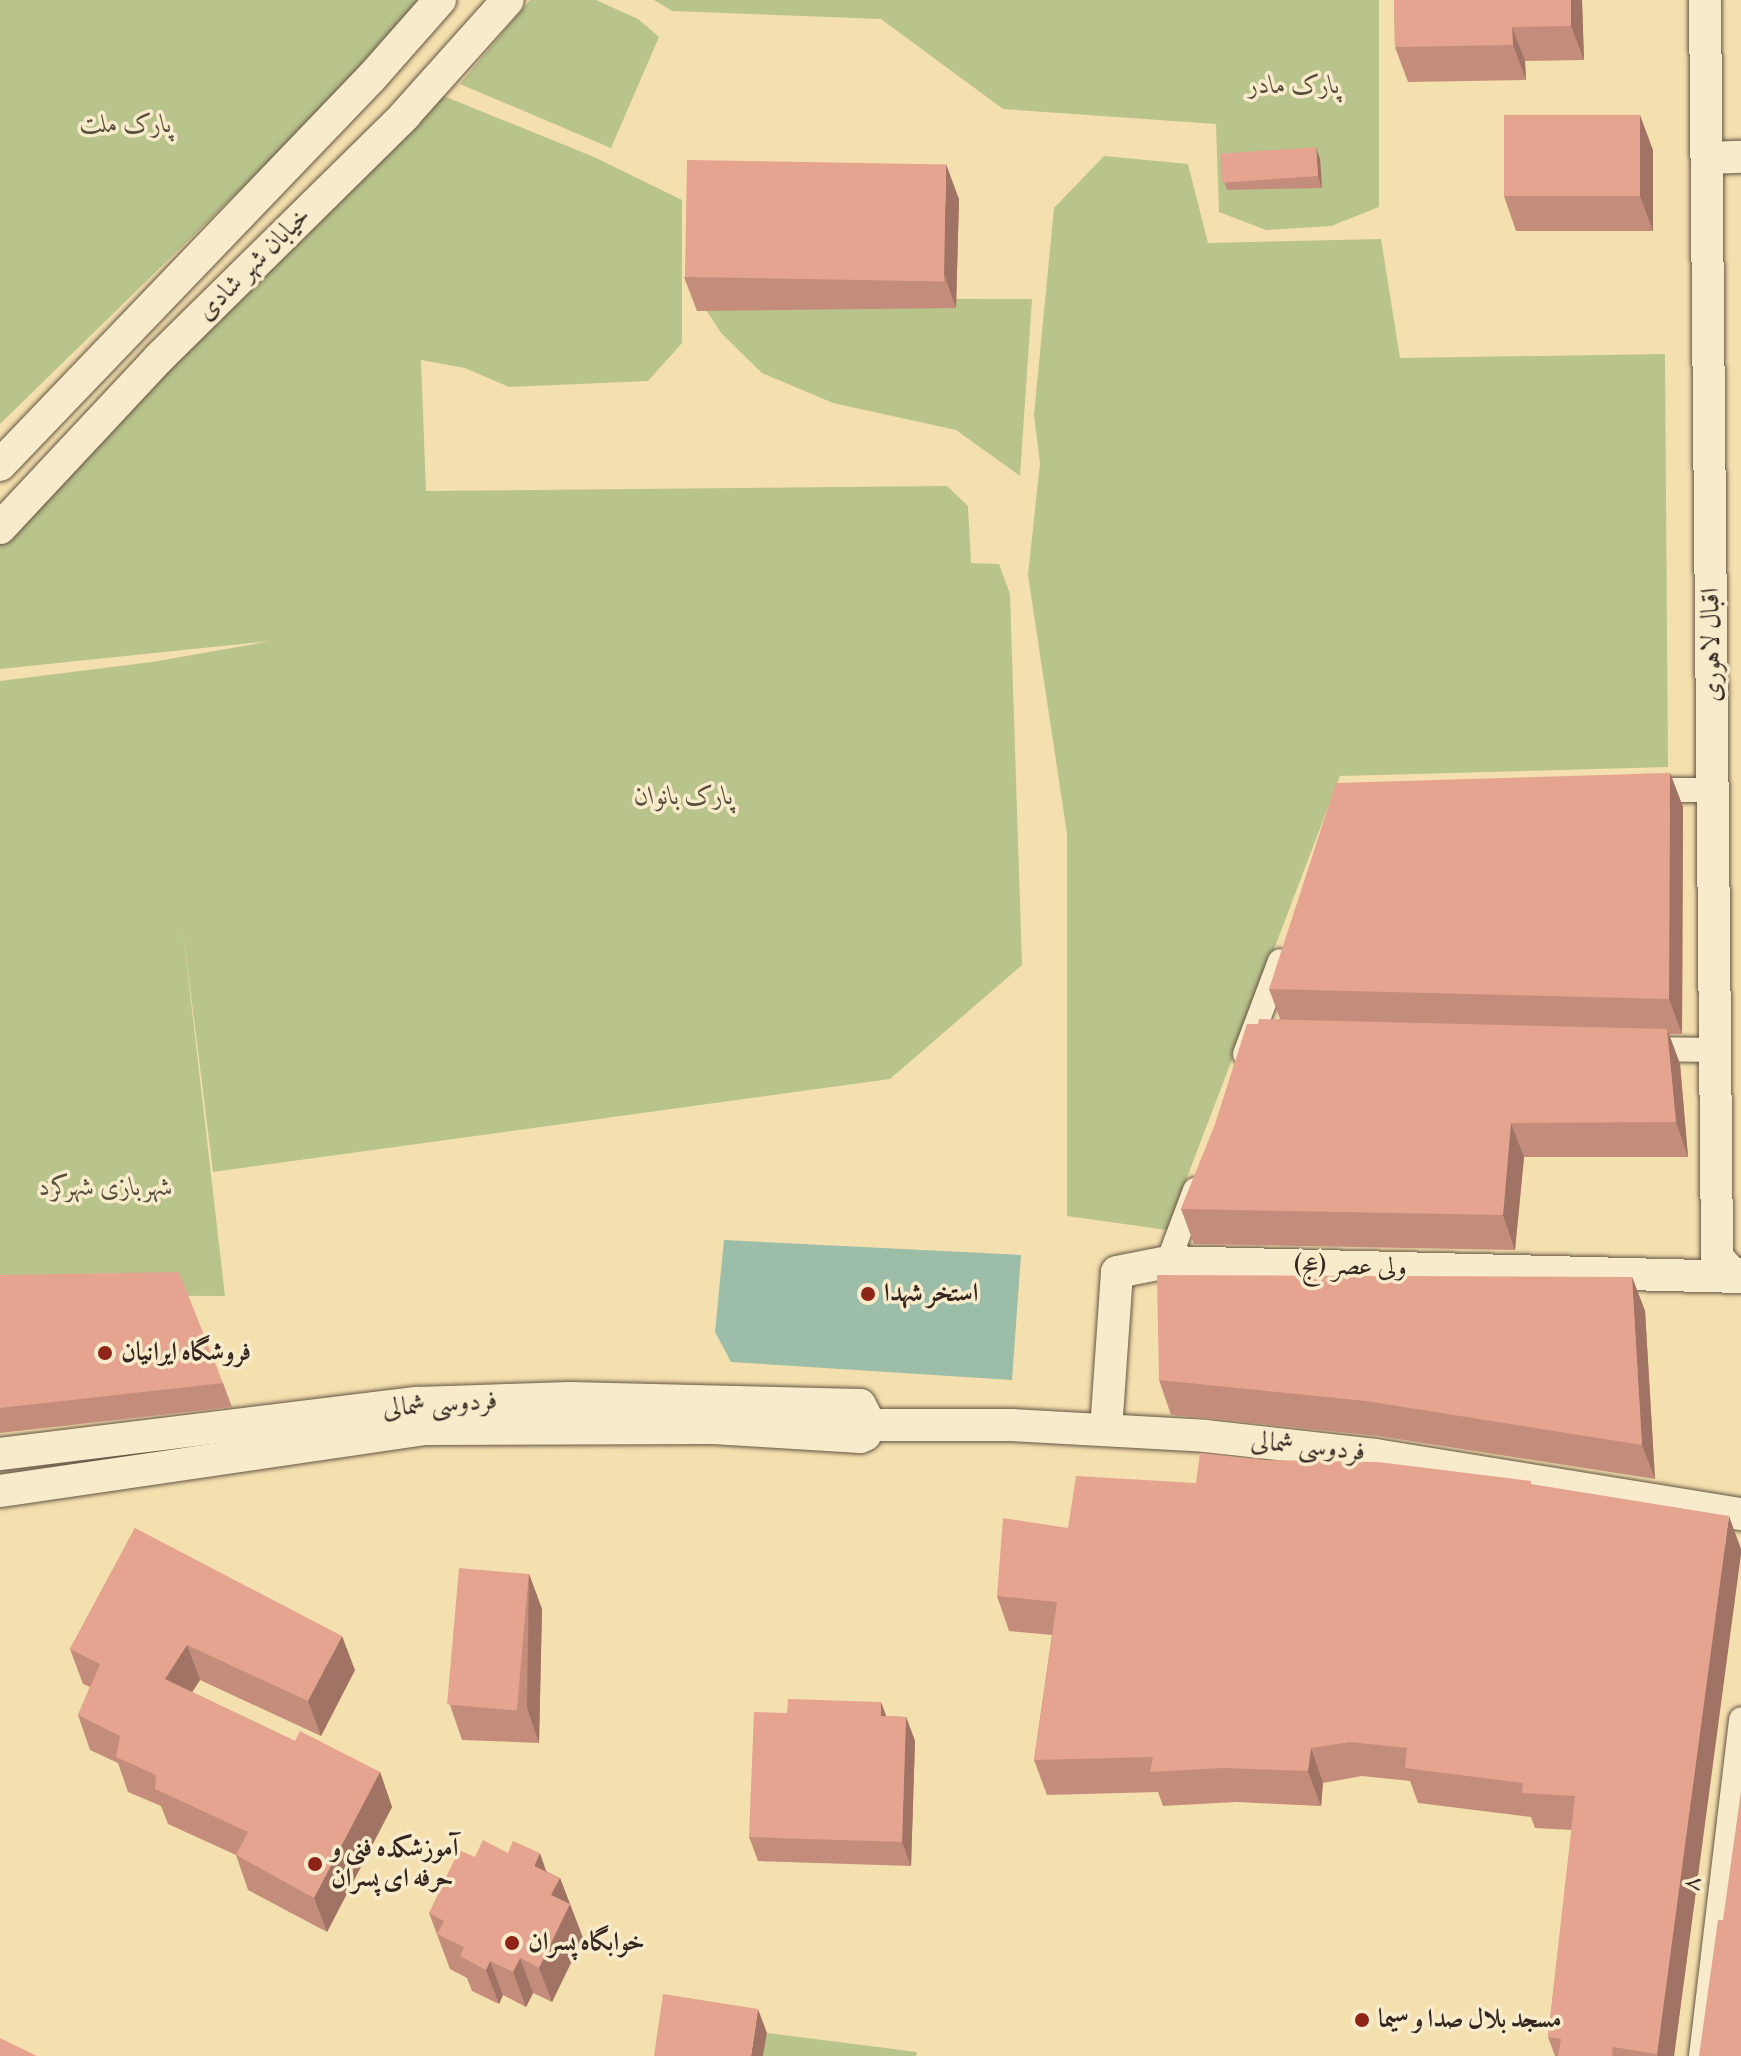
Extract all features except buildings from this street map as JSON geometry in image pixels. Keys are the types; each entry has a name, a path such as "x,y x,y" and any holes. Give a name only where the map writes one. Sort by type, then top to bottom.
{"main road":[{"name":"خیابان شهر شادی","path":"0,465 353,97 440,0"},
{"name":"خیابان شهر شادی","path":"0,528 159,358 405,115 508,0"},
{"name":"اقبال لاهوری","path":"1705,0 1717,1257 1739,1276"},
{"path":"1707,158 1741,157"},
{"name":"ولی عصر (عج)","path":"1106,1430 1117,1272 1168,1262 1739,1276"},
{"name":"فردوسی شمالی","path":"0,1454 418,1403 570,1398 860,1405 870,1425"},
{"name":"فردوسی شمالی","path":"870,1425 1011,1425 1205,1436 1376,1455 1741,1514"},
{"name":"فردوسی شمالی","path":"0,1491 425,1429 683,1427 860,1437 865,1435 870,1425"}],"street":[{"path":"1629,790 1714,790"},
{"path":"1235,1083 1289,938"},
{"path":"1251,1038 1281,1039"},
{"path":"1621,1048 1717,1050"},
{"path":"1168,1262 1201,1173"},
{"name":"۸","path":"1701,2056 1741,1719"}],"green space":[{"name":"پارک ملت","path":"0,0 420,0 376,57 0,424"},
{"path":"530,0 596,0 638,19 659,37 611,148 460,84"},
{"name":"پارک مادر","path":"654,0 1379,0 1379,207 1331,226 1266,230 1219,212 1216,124 1003,109 881,19 672,11"},
{"name":"پارک بانوان","path":"429,90 594,157 682,200 682,343 648,381 509,387 465,368 421,360 426,491 947,486 968,506 971,563 999,564 1010,594 1022,965 890,1079 213,1172 182,923 225,1296 0,1295 0,681 152,662 271,641 0,669 0,538"},
{"path":"1104,156 1188,164 1208,243 1381,239 1400,358 1665,354 1668,767 1340,776 1167,1230 1067,1216 1067,834 1028,575 1040,463 1034,415 1054,208"},
{"path":"698,298 1032,299 1020,476 956,430 833,403 762,373 722,334"},
{"path":"767,2033 917,2052 916,2056 763,2056"}],"shaded area":[{"name":"استخر شهدا","path":"724,1240 1021,1255 1012,1380 731,1362 715,1332"}],"place":[{"name":"استخر شهدا","path":"868,1294"},
{"name":"فروشگاه ایرانیان","path":"105,1353"},
{"name":"آموزشکده فنی و حرفه ای پسران","path":"315,1864"},
{"name":"خوابگاه پسران","path":"512,1943"},
{"name":"مسجد بلال صدا و سیما","path":"1362,2020"}],"park label":[{"name":"شهربازی شهرکرد","path":"106,1188"}]}
